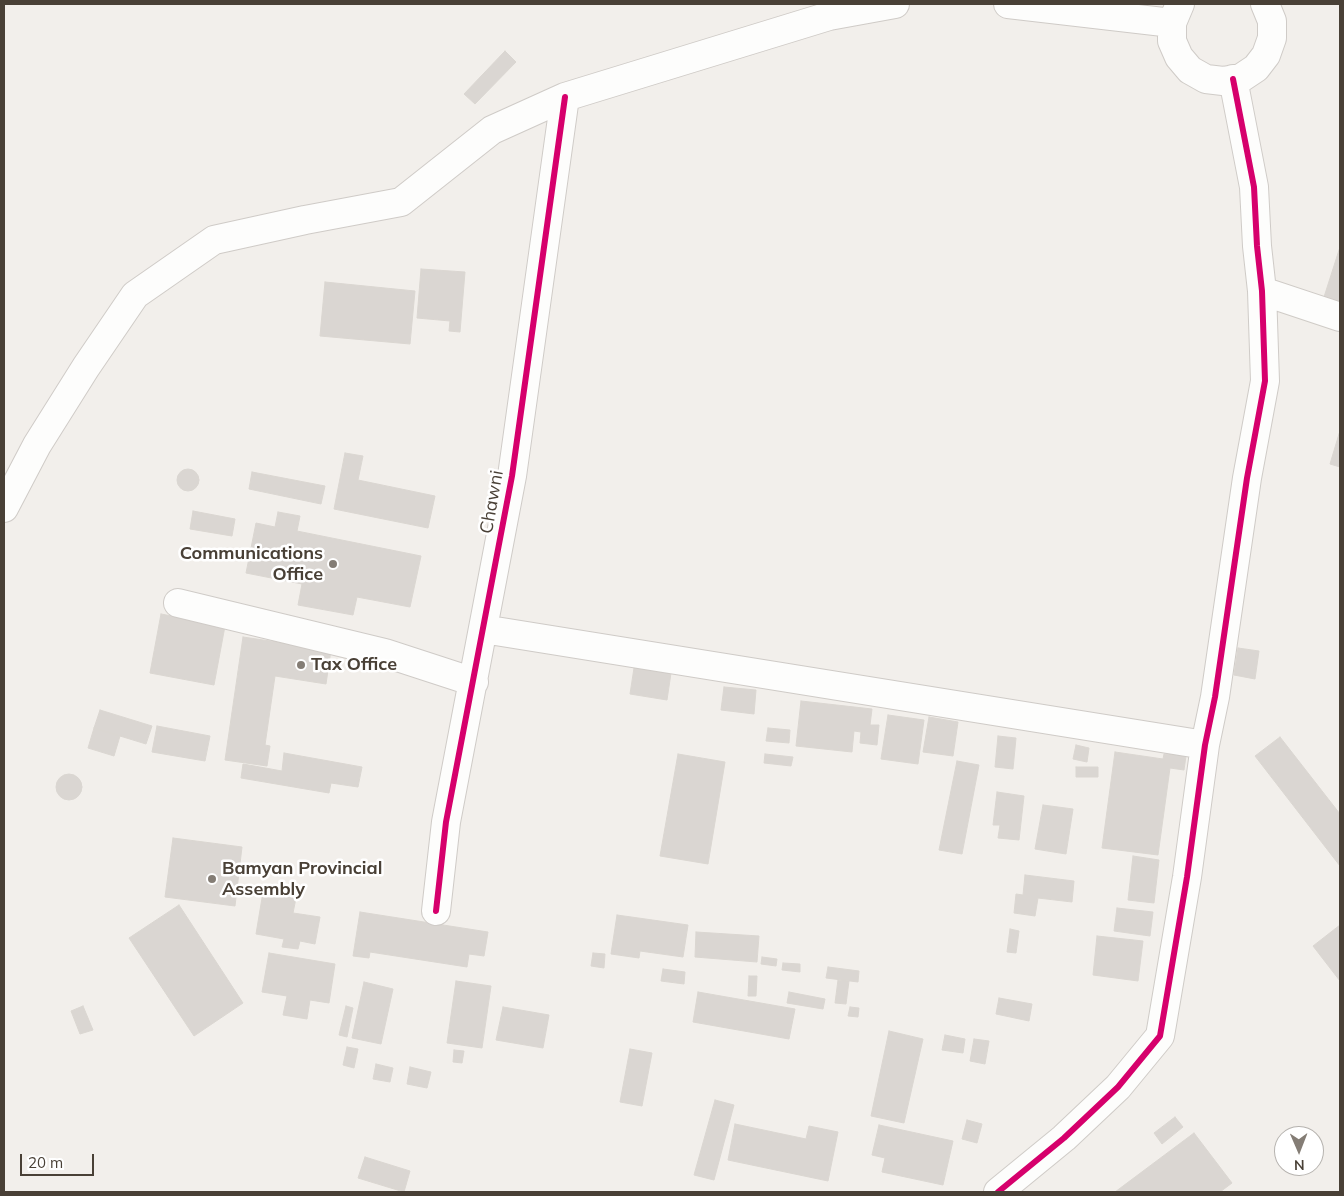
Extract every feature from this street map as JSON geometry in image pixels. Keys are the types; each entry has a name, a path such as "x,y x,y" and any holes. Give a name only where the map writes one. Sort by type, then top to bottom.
{"street":[{"path":"4,508 37,445 86,367 135,295 214,240 401,202 492,130 565,97 829,16 895,4"},
{"path":"1008,4 1176,14 1172,41 1179,57 1190,70 1206,79 1223,81 1241,78 1256,68 1266,55 1272,38 1272,21 1265,4"},
{"path":"998,1192 1064,1138 1118,1087 1160,1036 1187,878 1205,745 1215,696 1247,478 1265,381 1262,291 1257,246 1254,187 1232,79"},
{"name":"Chawni","path":"436,911 446,822 512,476 565,97"},
{"path":"1262,291 1340,317"},
{"path":"178,603 385,653 474,682"},
{"path":"483,629 1205,745"}],"building":[{"path":"505,51 516,62 475,104 464,94"},
{"path":"1340,247 1340,302 1324,297"},
{"path":"421,269 465,272 460,332 449,331 450,321 417,318"},
{"path":"325,282 415,291 410,344 320,336"},
{"path":"1340,435 1340,467 1330,464"},
{"path":"345,453 363,456 358,480 435,496 428,528 334,509"},
{"path":"188,469 196,472 199,480 196,488 188,491 180,488 177,480 180,472"},
{"path":"252,472 325,486 321,504 249,489"},
{"path":"193,511 235,519 232,536 190,529"},
{"name":"Communications Office","path":"278,512 300,516 297,531 421,556 410,607 357,597 353,615 298,605 302,584 246,573 256,523 275,527"},
{"path":"161,614 225,626 214,685 150,673"},
{"path":"243,637 331,650 326,684 275,676 265,745 270,746 267,766 225,760"},
{"path":"1238,648 1259,651 1255,679 1234,675"},
{"path":"634,668 671,673 667,700 630,694"},
{"path":"724,687 756,690 754,714 721,710"},
{"path":"801,701 872,709 870,725 879,725 877,745 860,743 861,732 854,731 852,752 796,746"},
{"path":"100,710 152,726 146,744 94,728"},
{"path":"888,715 924,720 918,764 881,759"},
{"path":"929,717 958,722 953,756 923,752"},
{"path":"157,726 210,736 205,761 152,752"},
{"path":"94,728 120,736 114,756 88,748"},
{"path":"768,728 790,730 789,743 766,741"},
{"path":"998,736 1016,738 1013,769 995,767"},
{"path":"1280,737 1340,814 1340,866 1255,756"},
{"path":"1076,745 1089,748 1087,762 1073,759"},
{"path":"1115,752 1163,759 1164,754 1186,756 1184,770 1170,768 1158,855 1102,848"},
{"path":"284,753 362,767 358,787 331,783 329,793 241,778 243,764 282,771"},
{"path":"678,754 725,762 708,864 660,856"},
{"path":"765,754 793,757 791,766 764,763"},
{"path":"957,761 979,765 962,854 939,850"},
{"path":"1076,767 1098,767 1098,777 1076,777"},
{"path":"69,774 78,778 82,787 78,796 69,800 60,796 56,787 60,778"},
{"path":"997,792 1024,796 1019,840 998,838 1000,825 993,825"},
{"path":"1043,805 1073,809 1066,854 1035,849"},
{"path":"173,838 242,847 235,906 165,897"},
{"path":"1133,856 1159,860 1154,903 1128,900"},
{"path":"1025,875 1074,881 1072,902 1038,898 1035,916 1014,913 1016,894 1023,895"},
{"path":"263,892 296,898 293,913 320,917 315,944 300,941 298,949 282,947 284,939 256,934"},
{"path":"179,905 243,1003 194,1036 129,938"},
{"path":"1117,908 1153,912 1150,936 1114,931"},
{"path":"360,912 488,932 484,956 469,954 467,967 370,952 369,958 353,956"},
{"path":"617,915 688,925 683,957 640,951 639,958 611,954"},
{"path":"1340,925 1340,981 1313,946"},
{"path":"1010,929 1019,931 1016,953 1007,952"},
{"path":"696,932 759,936 757,962 695,957"},
{"path":"1097,936 1143,941 1138,981 1093,975"},
{"path":"269,953 335,964 329,1003 310,1000 307,1019 283,1015 287,996 262,992"},
{"path":"593,953 605,954 604,968 591,966"},
{"path":"762,957 777,959 776,966 761,964"},
{"path":"783,963 800,964 800,972 782,970"},
{"path":"828,967 859,971 858,982 826,978"},
{"path":"663,969 685,972 684,984 661,981"},
{"path":"749,976 757,976 756,996 748,996"},
{"path":"838,980 849,981 846,1004 835,1003"},
{"path":"456,981 491,986 482,1048 447,1043"},
{"path":"364,982 393,989 381,1044 352,1038"},
{"path":"698,992 795,1009 789,1039 693,1022"},
{"path":"789,992 825,999 823,1009 787,1003"},
{"path":"999,998 1032,1004 1029,1021 996,1014"},
{"path":"83,1006 93,1030 80,1034 71,1011"},
{"path":"346,1006 353,1008 347,1037 339,1035"},
{"path":"503,1007 549,1015 543,1048 496,1040"},
{"path":"850,1007 859,1008 858,1017 848,1016"},
{"path":"889,1031 923,1039 904,1123 871,1116"},
{"path":"945,1035 965,1039 963,1053 942,1050"},
{"path":"974,1039 989,1041 985,1064 970,1061"},
{"path":"347,1047 358,1049 354,1068 343,1065"},
{"path":"630,1049 652,1053 642,1106 620,1102"},
{"path":"454,1050 464,1051 462,1063 453,1062"},
{"path":"376,1064 393,1068 390,1082 373,1079"},
{"path":"410,1067 431,1072 427,1088 407,1084"},
{"path":"715,1100 734,1105 714,1180 694,1175"},
{"path":"1175,1117 1183,1127 1162,1144 1154,1133"},
{"path":"967,1120 982,1124 977,1143 962,1139"},
{"path":"735,1124 806,1139 809,1126 838,1132 828,1181 728,1160"},
{"path":"879,1125 953,1141 943,1185 882,1172 885,1158 872,1155"},
{"path":"1194,1133 1232,1183 1220,1192 1115,1192"},
{"path":"365,1157 410,1171 404,1192 358,1178"}],"cycle path":[{"path":"998,1192 1064,1138 1118,1087 1160,1036 1187,877 1205,745 1215,697 1247,478 1265,381 1262,291 1257,246 1254,187 1233,79"},
{"path":"436,911 446,822 512,476 565,97"}],"place":[{"name":"Communications Office","path":"333,564"},
{"name":"Tax Office","path":"301,665"},
{"name":"Bamyan Provincial Assembly","path":"212,879"}]}
